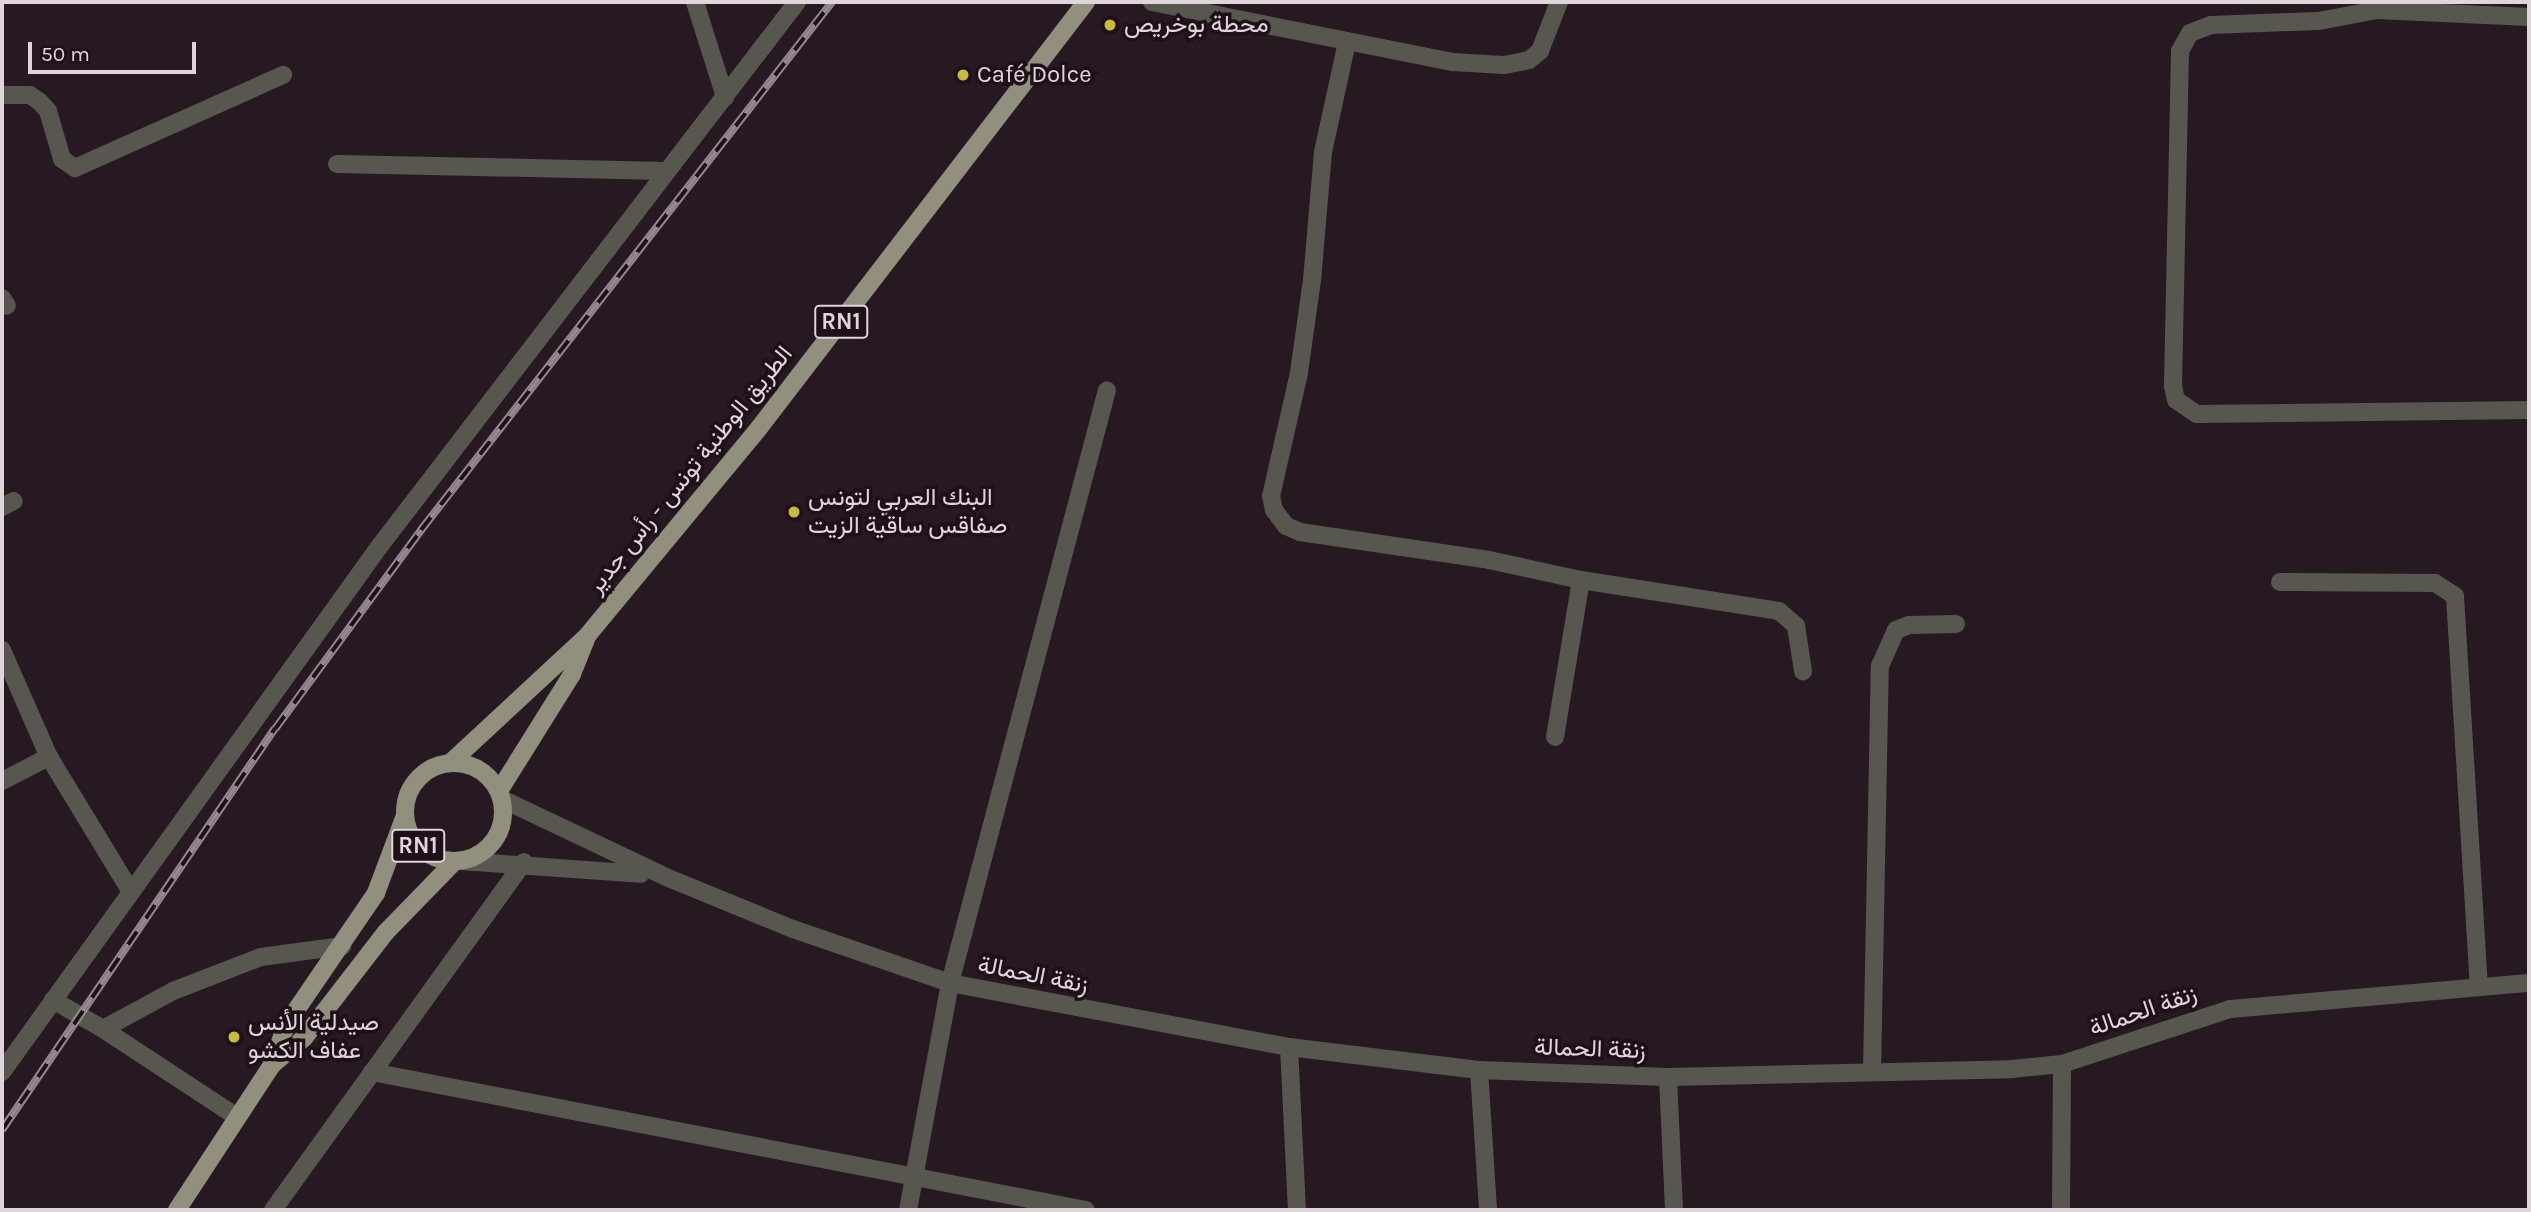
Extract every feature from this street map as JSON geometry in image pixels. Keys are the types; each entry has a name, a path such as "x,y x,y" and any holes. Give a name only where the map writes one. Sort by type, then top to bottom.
{"main road":[{"name":"الطريق الوطنية تونس - رأس جدير","path":"450,763 587,636 759,428 1086,2"},
{"name":"الطريق الوطنية تونس - رأس جدير","path":"500,795 572,674 587,636"},
{"path":"450,763 479,770 500,795"},
{"name":"RN1","path":"177,1210 272,1065 286,1025 376,893 404,818 408,795 421,775 450,763"},
{"name":"RN1","path":"272,1065 304,1038 386,932 458,862 491,846 504,816 500,795"},
{"name":"RN1","path":"404,818 416,844 440,860 458,862"}],"street":[{"path":"695,2 725,97"},
{"path":"2,1072 394,526 797,2"},
{"path":"1152,2 1453,62 1518,64 1540,51 1559,2"},
{"path":"2529,17 2377,6 2318,21 2211,25 2184,39 2180,51 2173,386 2176,400 2197,414 2529,410"},
{"path":"1347,42 1323,152 1312,280 1299,373 1271,496 1274,510 1286,526 1300,532 1489,561 1581,580 1779,611 1796,626 1803,671"},
{"path":"2,95 30,95 40,102 48,111 62,159 75,168 283,75"},
{"path":"337,164 666,171"},
{"path":"908,1210 950,983 1107,390"},
{"path":"1555,737 1581,580"},
{"path":"2280,582 2435,583 2455,596 2479,986"},
{"path":"1872,1072 1881,666 1896,630 1909,625 1956,624"},
{"path":"2,650 49,757 131,892"},
{"path":"2,780 49,757"},
{"path":"500,795 666,877"},
{"path":"458,862 524,862 666,877"},
{"path":"273,1210 524,862"},
{"name":"زنقة الحمالة","path":"666,877 793,929 950,983 1289,1047 1479,1070 1668,1077 2062,1064 2230,1009 2529,983"},
{"path":"103,1029 173,991 261,957 342,946"},
{"path":"53,1000 103,1029 237,1117"},
{"path":"1289,1047 1297,1210"},
{"path":"2061,1210 2062,1064"},
{"path":"1479,1070 1488,1210"},
{"path":"372,1072 1087,1210"},
{"path":"1668,1077 1674,1210"}],"railway":[{"path":"2,1130 275,729 421,530 832,2"}],"place":[{"name":"محطة بوخريص","path":"1110,25"},
{"name":"Café Dolce","path":"963,75"},
{"name":"البنك العربي لتونس صفاقس ساقية الزيت","path":"794,512"},
{"name":"صيدلية الأنس عفاف الكشو","path":"234,1037"}]}
